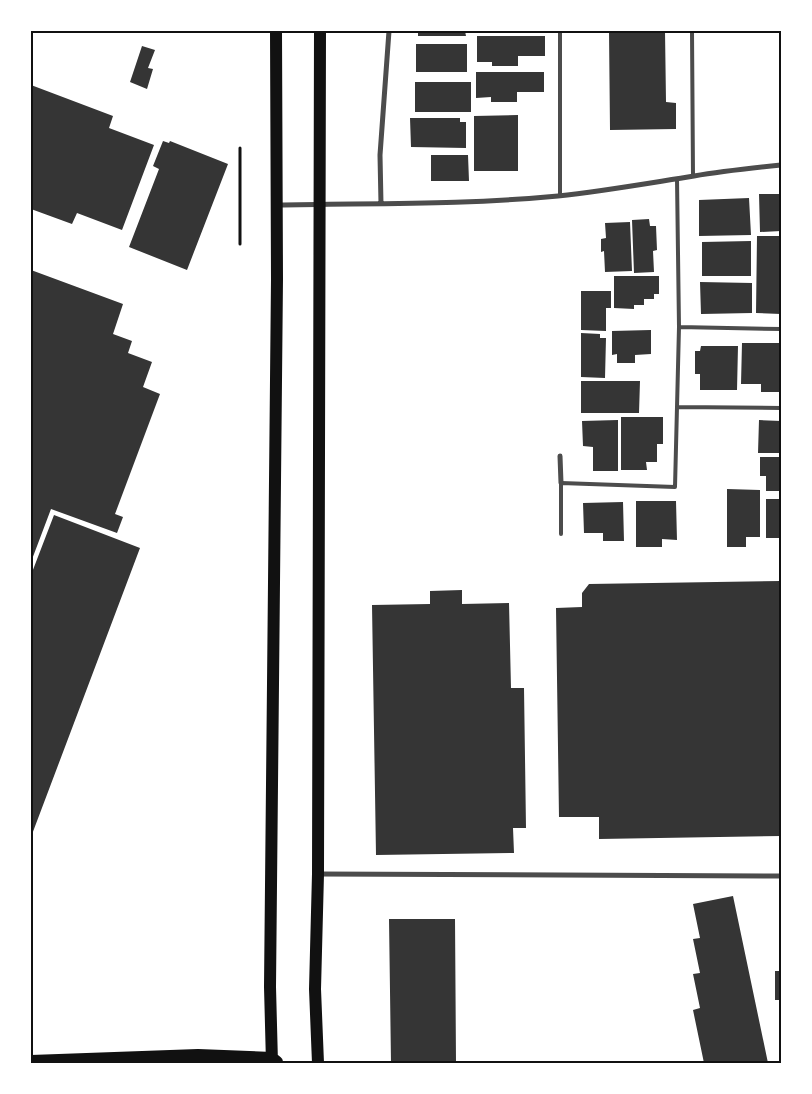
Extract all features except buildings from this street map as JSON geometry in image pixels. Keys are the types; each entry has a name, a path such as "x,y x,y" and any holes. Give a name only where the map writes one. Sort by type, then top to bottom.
{"main road":[{"path":"31,1061 198,1055 274,1061 270,967 277,206 276,31"},
{"path":"318,1063 315,989 318,874 320,31"}],"street":[{"path":"381,204 380,155 389,31"},
{"path":"277,206 480,202 560,196 781,165"},
{"path":"560,456 561,483"},
{"path":"318,874 781,876"}],"lane":[{"path":"560,31 560,196"},
{"path":"692,31 693,176"},
{"path":"561,534 561,483 675,486 679,327 677,179"},
{"path":"679,327 781,329"},
{"path":"677,408 781,408"}],"path":[{"path":"240,148 240,244"}]}
